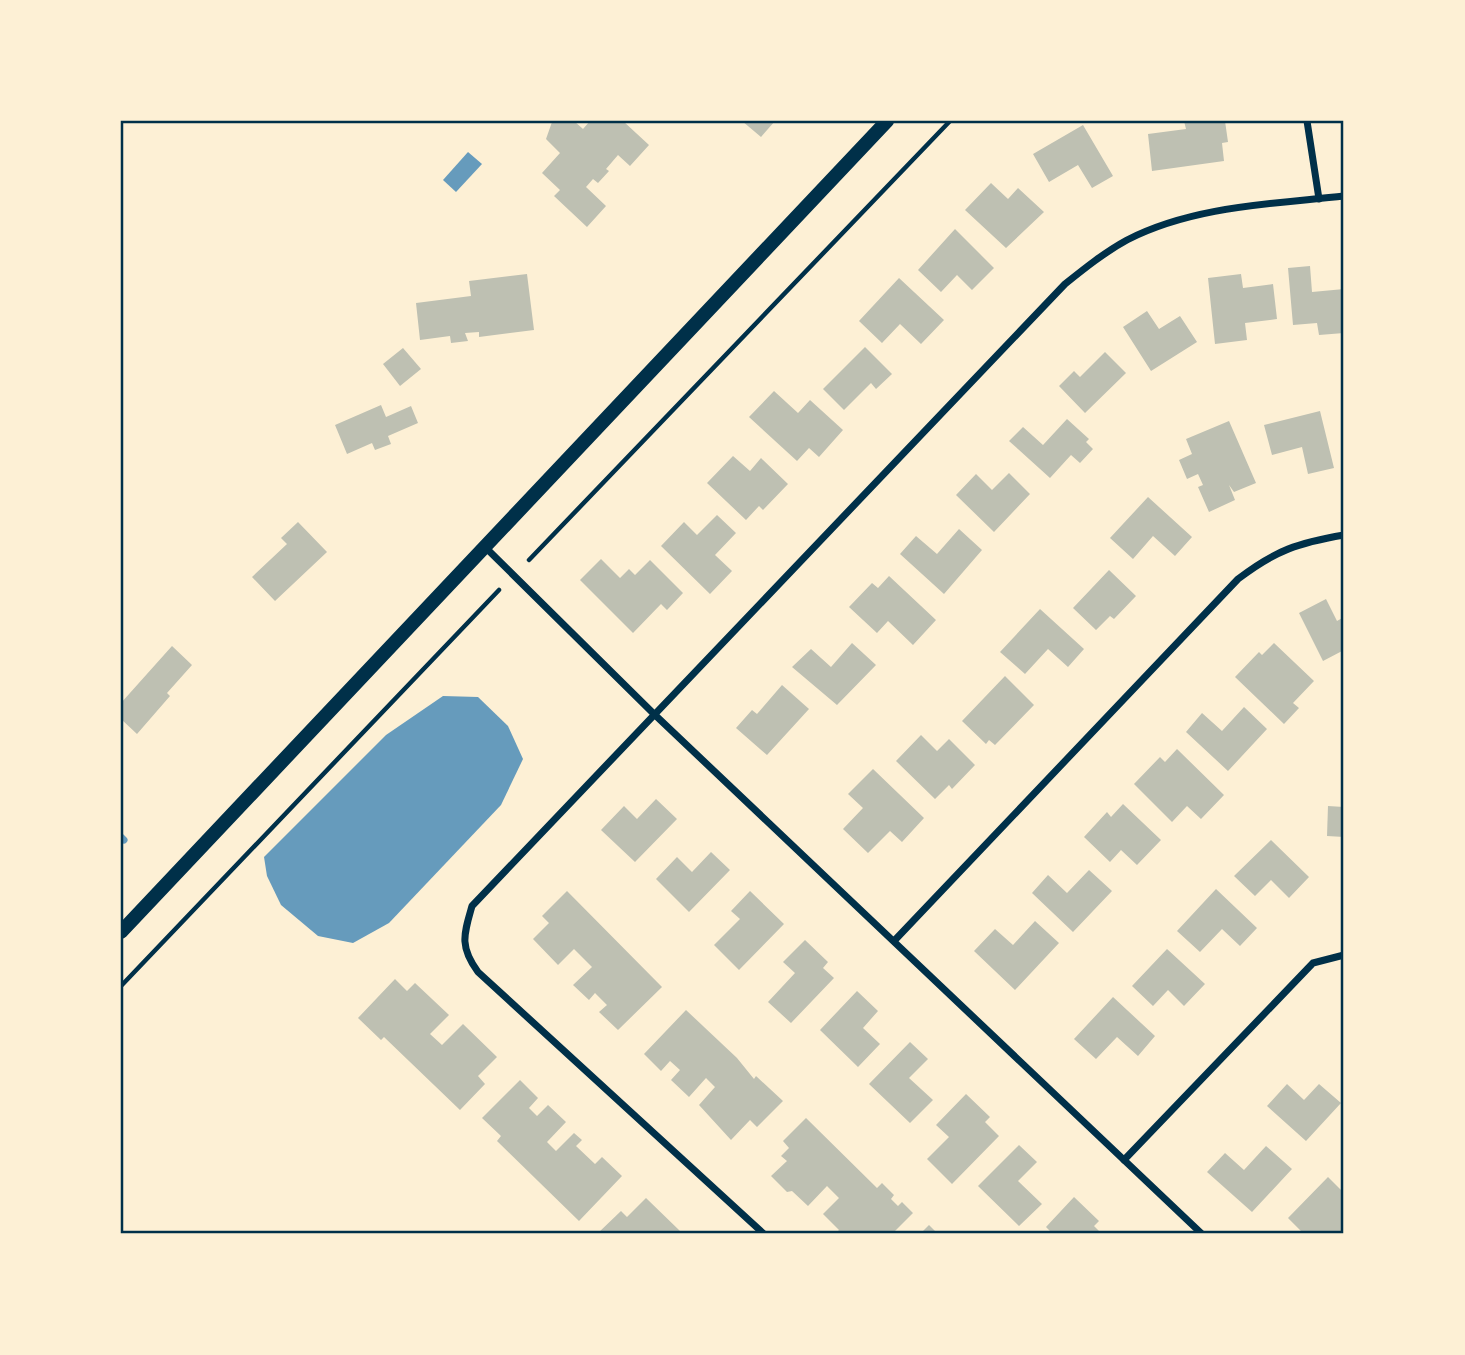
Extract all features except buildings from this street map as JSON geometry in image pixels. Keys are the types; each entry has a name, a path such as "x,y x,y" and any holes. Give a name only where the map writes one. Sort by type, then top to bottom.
{"main road":[{"path":"121,932 887,121"}],"street":[{"path":"1307,121 1320,199"},
{"path":"764,1234 478,972 463,938 472,906 1065,284 1094,261 1128,240 1175,221 1222,211 1344,195"},
{"path":"894,941 1238,579 1281,550 1305,542 1344,535"},
{"path":"484,546 654,714 1202,1234"},
{"path":"1124,1160 1313,963 1344,955"}],"path":[{"path":"529,560 950,121"},
{"path":"121,986 499,590"}],"water":[{"path":"468,152 482,164 456,192 443,180"},
{"path":"443,696 478,697 508,726 523,759 501,805 389,923 353,943 318,936 281,905 267,876 264,857 386,735"}],"waterway":[{"path":"121,837 124,840"}]}
